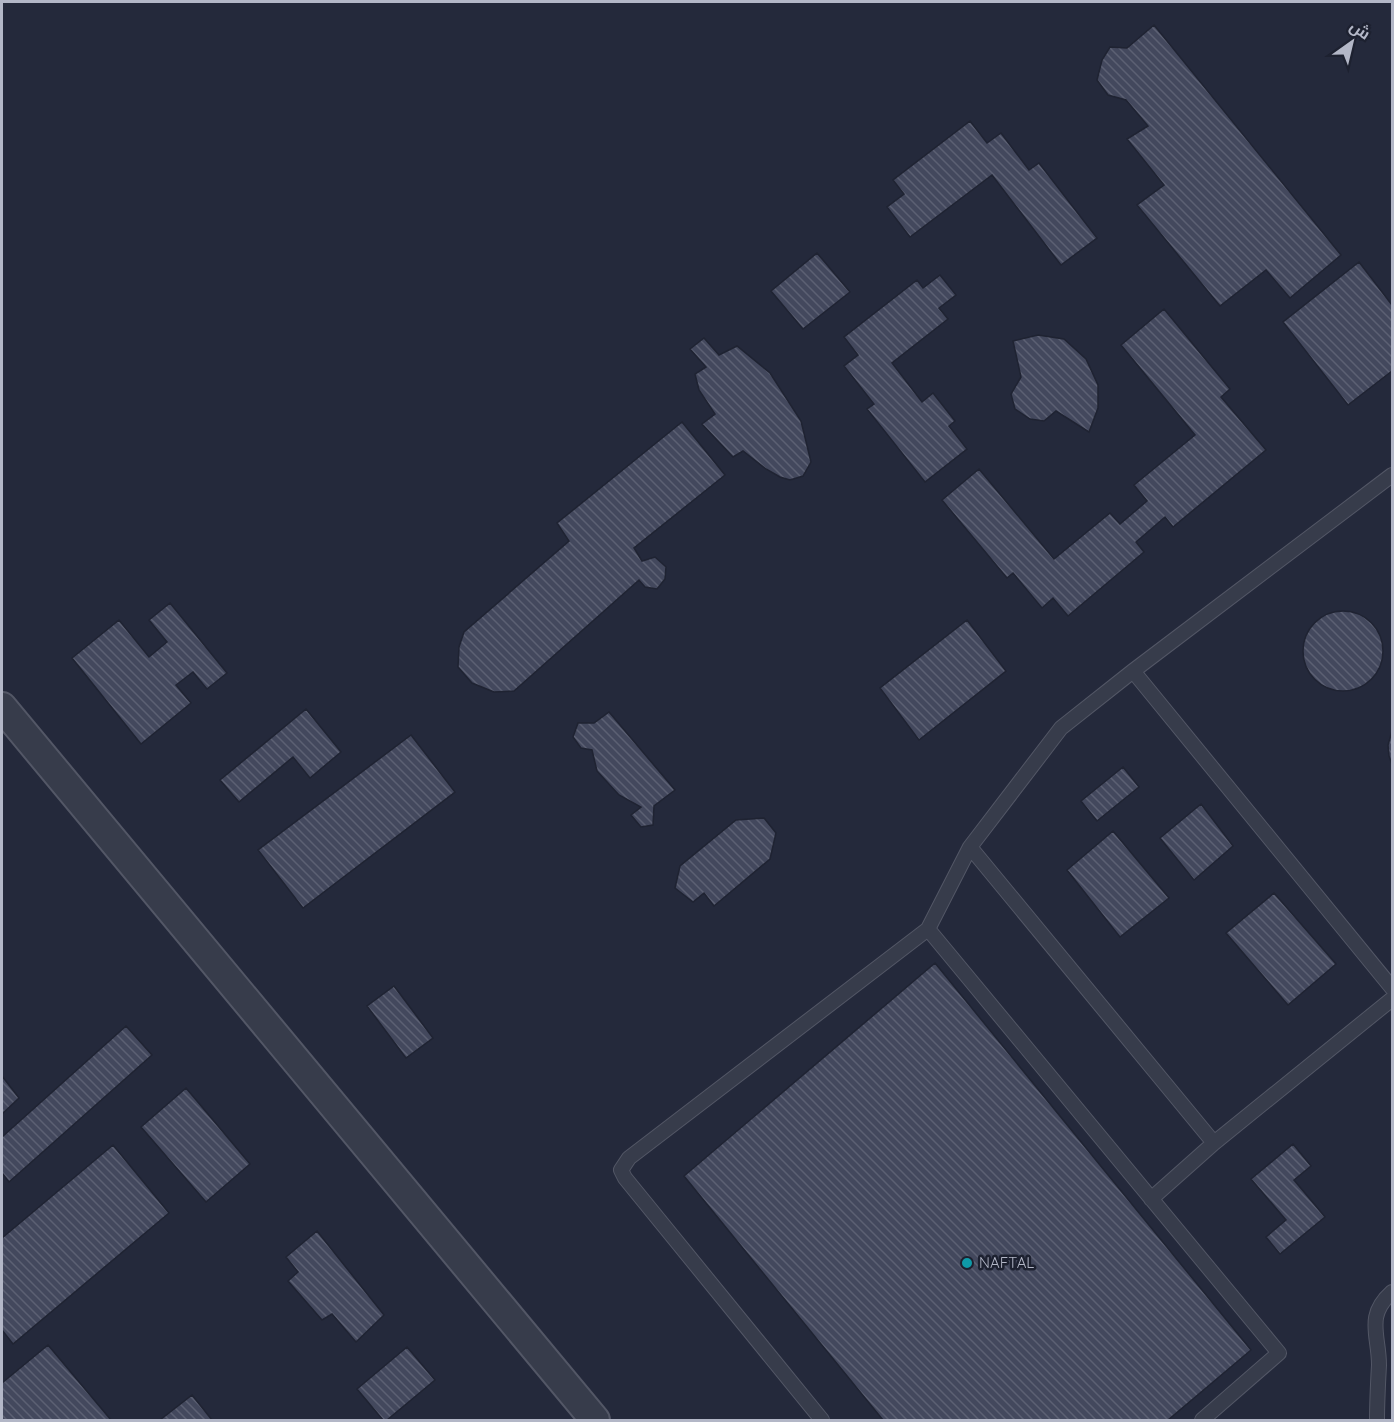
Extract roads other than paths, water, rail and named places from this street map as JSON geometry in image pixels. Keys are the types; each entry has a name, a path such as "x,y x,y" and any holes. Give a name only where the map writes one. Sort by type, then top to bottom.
{"street":[{"path":"2,707 595,1420"}],"lane":[{"path":"822,1420 625,1178 621,1170 629,1158 928,929 970,847 1061,728 1392,475"},
{"path":"1133,671 1392,988"},
{"path":"970,847 1214,1143"},
{"path":"928,929 1279,1353 1202,1420"},
{"path":"1151,1199 1214,1143 1392,999"},
{"path":"1377,1420 1379,1361 1374,1324 1377,1310 1392,1292"}],"place":[{"name":"NAFTAL","path":"967,1263"}]}
